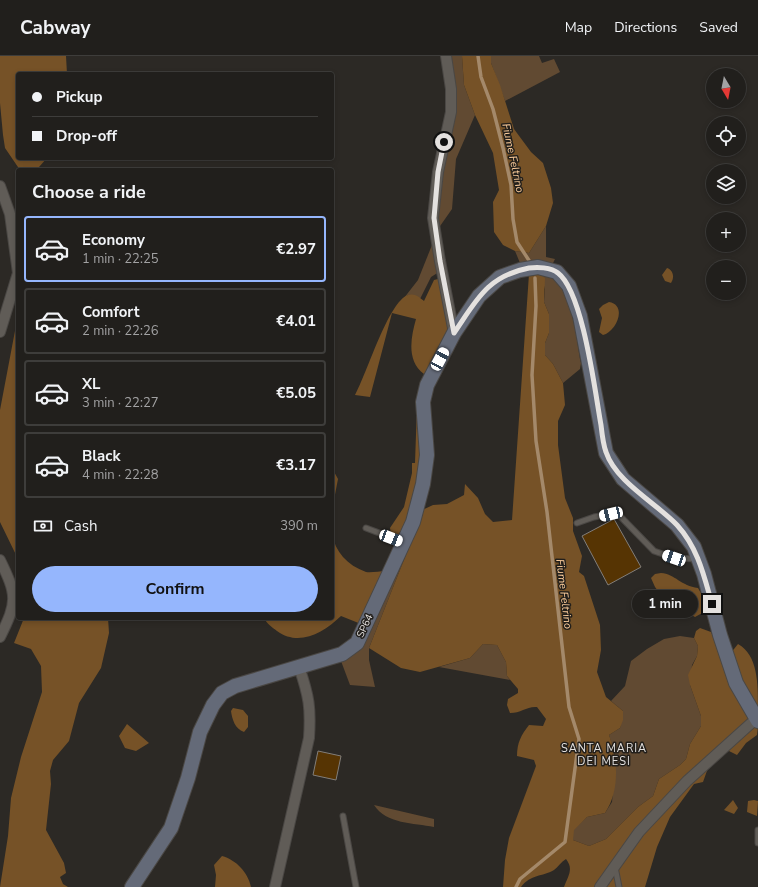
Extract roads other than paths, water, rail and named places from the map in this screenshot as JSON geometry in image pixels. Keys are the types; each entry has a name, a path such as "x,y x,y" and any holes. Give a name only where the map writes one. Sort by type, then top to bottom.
{"street":[{"path":"446,56 451,89 450,112 438,172 434,218 440,261 454,333"},
{"path":"0,186 10,214 16,258"},
{"path":"0,211 10,214"},
{"name":"SP64","path":"132,887 170,828 188,778 200,732 213,705 222,693 235,686 342,654 357,643 413,522 424,484 427,455 423,402 427,385 454,333 479,296 500,277 520,270 538,267 558,272 569,286 580,316 606,453 623,479 677,525 694,547 736,683 757,719"},
{"path":"0,327 16,279"},
{"path":"0,560 12,587 14,604 0,637"},
{"path":"0,582 12,587"},
{"path":"275,887 309,738 311,713 309,695 299,667"},
{"path":"600,887 639,832 687,781 757,719"}],"lane":[{"path":"576,523 594,517 617,513 624,518 654,551 674,558 698,559"},
{"path":"366,528 404,542"},
{"path":"344,816 356,887"},
{"path":"758,830 758,843"},
{"path":"615,866 619,887"}],"waterway":[{"name":"Fiume Feltrino","path":"478,56 481,77 493,109 511,185 513,219 517,242 530,262"},
{"name":"Fiume Feltrino","path":"516,887 520,879 565,842 579,739 569,707 547,512 536,441 532,375 536,306 535,278"}],"district":[{"name":"SANTA MARIA DEI MESI","path":"604,754"}]}
